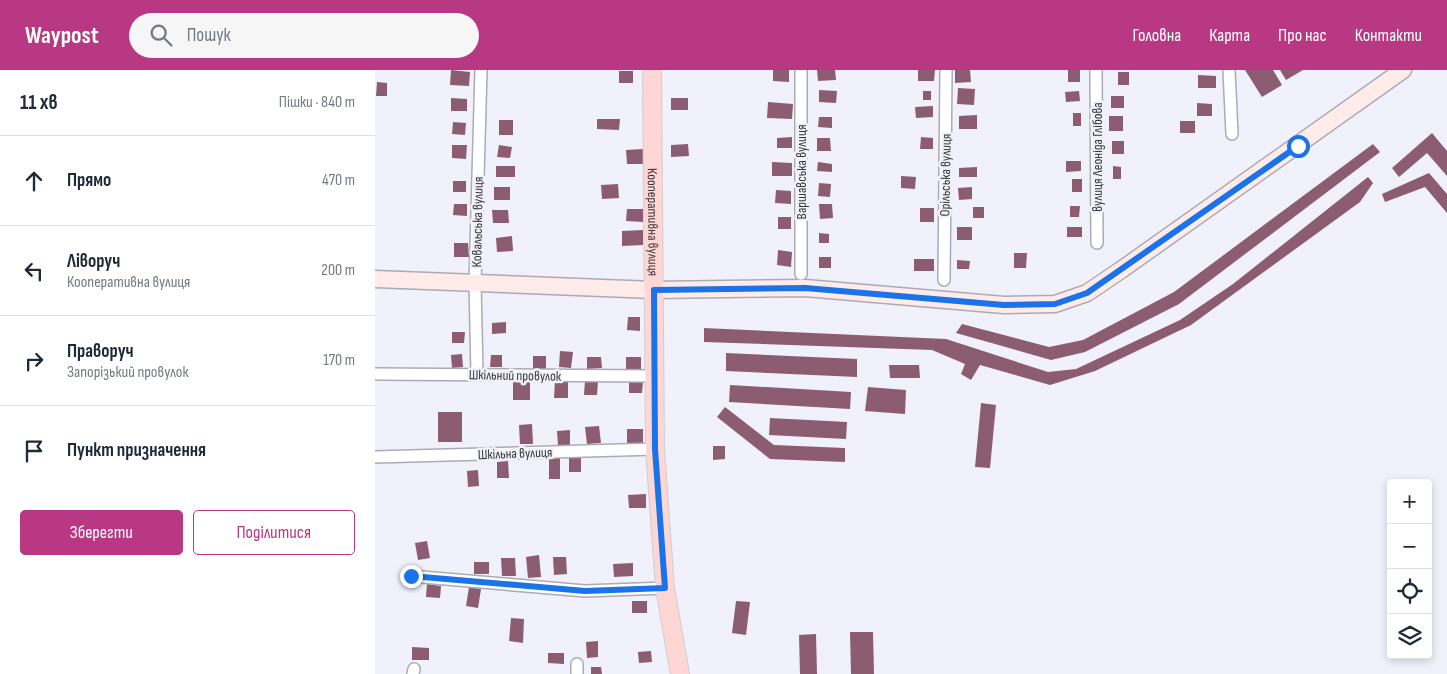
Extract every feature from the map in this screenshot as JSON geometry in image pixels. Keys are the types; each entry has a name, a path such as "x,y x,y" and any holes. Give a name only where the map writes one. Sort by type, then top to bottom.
{"main road":[{"name":"Кооперативна вулиця","path":"652,70 655,449 665,588 679,674"}],"street":[{"name":"Ковальська вулиця","path":"477,374 475,283 481,70"},
{"name":"Варшавська вулиця","path":"801,70 801,274"},
{"name":"Орільська вулиця","path":"944,280 946,70"},
{"name":"вулиця Леоніда Глібова","path":"1096,70 1097,243"},
{"path":"1229,70 1232,134"},
{"path":"375,279 654,290 805,288 1004,305 1055,304 1087,293 1298,146 1403,70"},
{"name":"Шкільний провулок","path":"375,374 655,376"},
{"name":"Шкільна вулиця","path":"375,457 655,449"},
{"path":"411,576 585,591 665,588"}],"building":[{"path":"451,70 470,72 469,86 450,85"},
{"path":"773,70 789,70 789,82 773,81"},
{"path":"817,70 835,70 836,80 818,81"},
{"path":"918,70 935,70 934,81 918,81"},
{"path":"955,70 970,70 971,82 955,83"},
{"path":"1068,70 1080,70 1080,82 1068,82"},
{"path":"1245,70 1273,70 1282,85 1262,97"},
{"path":"1280,70 1303,70 1286,80"},
{"path":"619,71 633,71 633,83 619,83"},
{"path":"1118,72 1129,72 1129,85 1118,85"},
{"path":"1198,75 1216,76 1216,88 1198,88"},
{"path":"377,82 387,83 387,96 376,96"},
{"path":"958,88 975,89 974,105 957,104"},
{"path":"819,90 837,91 836,103 819,102"},
{"path":"923,91 931,91 931,100 923,100"},
{"path":"1079,91 1080,101 1066,102 1065,92"},
{"path":"1111,96 1124,96 1124,108 1111,108"},
{"path":"451,98 467,99 467,111 451,111"},
{"path":"671,98 688,98 688,110 671,110"},
{"path":"768,102 793,104 792,119 767,118"},
{"path":"1197,103 1212,104 1212,116 1197,116"},
{"path":"933,106 933,117 916,118 915,107"},
{"path":"1073,113 1081,113 1081,126 1073,126"},
{"path":"977,115 977,129 959,129 959,116"},
{"path":"1109,116 1123,116 1123,131 1109,131"},
{"path":"819,117 832,117 832,128 818,127"},
{"path":"597,119 620,119 619,130 597,129"},
{"path":"499,120 513,120 513,135 499,135"},
{"path":"1180,121 1195,121 1195,133 1180,133"},
{"path":"453,122 466,123 465,135 452,134"},
{"path":"1432,133 1447,151 1447,176 1427,153 1399,177 1392,168"},
{"path":"792,137 792,148 777,148 777,138"},
{"path":"921,137 933,138 933,149 920,149"},
{"path":"817,138 830,138 831,151 817,151"},
{"path":"1112,141 1124,141 1124,154 1112,154"},
{"path":"688,144 689,156 671,157 671,145"},
{"path":"1373,144 1380,152 1179,304 1085,352 1051,360 956,333 962,324 1049,347 1083,340 1174,292"},
{"path":"452,145 467,145 466,159 452,158"},
{"path":"499,145 512,147 510,158 497,157"},
{"path":"643,149 644,164 627,164 626,150"},
{"path":"1066,161 1081,161 1081,171 1066,172"},
{"path":"772,162 792,163 792,176 772,176"},
{"path":"818,162 832,164 832,172 817,171"},
{"path":"496,166 515,166 515,177 496,177"},
{"path":"1113,166 1121,167 1121,179 1113,179"},
{"path":"977,167 977,177 959,177 959,168"},
{"path":"1429,173 1447,194 1447,213 1425,187 1385,202 1382,194"},
{"path":"901,176 916,177 915,189 901,188"},
{"path":"1368,177 1373,183 1360,202 1191,325 1095,371 1050,385 980,365 971,380 961,374 965,364 932,350 704,342 704,328 946,339 1048,372 1076,369 1180,320 1233,284"},
{"path":"1072,179 1082,179 1082,192 1072,192"},
{"path":"453,181 466,181 466,192 453,192"},
{"path":"819,183 831,184 830,197 818,196"},
{"path":"618,184 619,198 602,199 601,185"},
{"path":"494,187 510,187 510,200 494,200"},
{"path":"972,187 972,199 959,200 958,188"},
{"path":"776,190 791,191 791,204 775,203"},
{"path":"454,204 467,204 467,216 453,215"},
{"path":"819,204 832,204 833,218 820,219"},
{"path":"1070,206 1080,206 1079,217 1070,217"},
{"path":"973,207 984,207 984,218 973,218"},
{"path":"920,208 934,208 934,222 920,222"},
{"path":"627,209 643,209 643,222 626,221"},
{"path":"492,210 508,210 509,223 493,223"},
{"path":"778,217 791,217 791,229 778,229"},
{"path":"957,227 972,227 972,240 957,240"},
{"path":"1067,227 1082,227 1082,237 1067,237"},
{"path":"643,230 643,245 622,246 622,231"},
{"path":"819,233 829,234 829,243 819,243"},
{"path":"512,236 513,251 497,252 496,238"},
{"path":"454,243 468,243 469,257 454,257"},
{"path":"778,250 792,252 791,267 777,265"},
{"path":"1014,253 1027,253 1026,268 1014,268"},
{"path":"819,257 831,257 831,268 819,268"},
{"path":"914,259 934,259 934,271 914,271"},
{"path":"957,260 970,261 969,269 957,269"},
{"path":"628,317 640,317 640,331 627,330"},
{"path":"506,322 506,333 492,334 492,323"},
{"path":"452,332 465,332 464,343 452,343"},
{"path":"560,351 573,352 571,368 559,367"},
{"path":"726,353 857,359 857,377 726,371"},
{"path":"462,354 463,367 452,368 451,355"},
{"path":"491,355 502,355 502,367 490,367"},
{"path":"533,356 546,356 546,369 533,369"},
{"path":"587,357 601,357 602,368 587,369"},
{"path":"626,357 641,357 641,370 626,370"},
{"path":"889,365 919,365 920,378 890,378"},
{"path":"585,380 598,381 597,395 584,395"},
{"path":"555,381 568,382 568,398 554,398"},
{"path":"513,382 530,382 530,400 513,400"},
{"path":"629,382 643,382 642,393 629,393"},
{"path":"730,385 851,392 850,409 729,402"},
{"path":"868,387 906,390 905,414 865,411"},
{"path":"981,403 996,405 990,468 975,467"},
{"path":"725,407 774,445 845,448 845,462 770,459 717,417"},
{"path":"438,412 462,412 462,442 438,442"},
{"path":"770,418 847,422 846,439 769,435"},
{"path":"532,424 533,444 520,444 519,425"},
{"path":"599,426 601,443 587,444 585,427"},
{"path":"627,429 643,429 643,444 627,444"},
{"path":"570,430 570,446 558,446 557,431"},
{"path":"713,446 725,446 725,459 713,460"},
{"path":"549,458 560,458 560,479 549,479"},
{"path":"569,458 581,458 581,472 569,472"},
{"path":"508,461 509,478 497,478 497,462"},
{"path":"478,470 479,486 468,487 467,471"},
{"path":"646,494 646,508 629,508 628,495"},
{"path":"427,541 430,558 418,560 415,543"},
{"path":"539,555 541,577 528,578 526,557"},
{"path":"553,557 566,557 567,574 554,575"},
{"path":"501,558 515,558 516,576 502,576"},
{"path":"474,562 489,562 489,574 474,574"},
{"path":"633,563 633,576 614,577 613,564"},
{"path":"427,584 441,586 440,598 426,597"},
{"path":"469,587 481,589 478,608 466,606"},
{"path":"632,601 647,601 647,613 632,613"},
{"path":"736,601 750,602 746,635 732,633"},
{"path":"511,618 524,619 523,643 509,641"},
{"path":"850,632 873,632 874,674 851,674"},
{"path":"816,634 817,674 800,674 799,635"},
{"path":"598,641 598,657 587,658 586,642"},
{"path":"412,647 429,648 429,660 412,660"},
{"path":"651,651 652,662 639,663 638,652"},
{"path":"548,653 564,653 564,664 548,663"},
{"path":"591,667 601,667 602,674 591,674"}],"route":[{"path":"411,576 585,591 665,588 655,449 654,290 805,288 1004,305 1055,304 1087,293 1298,146"}]}
